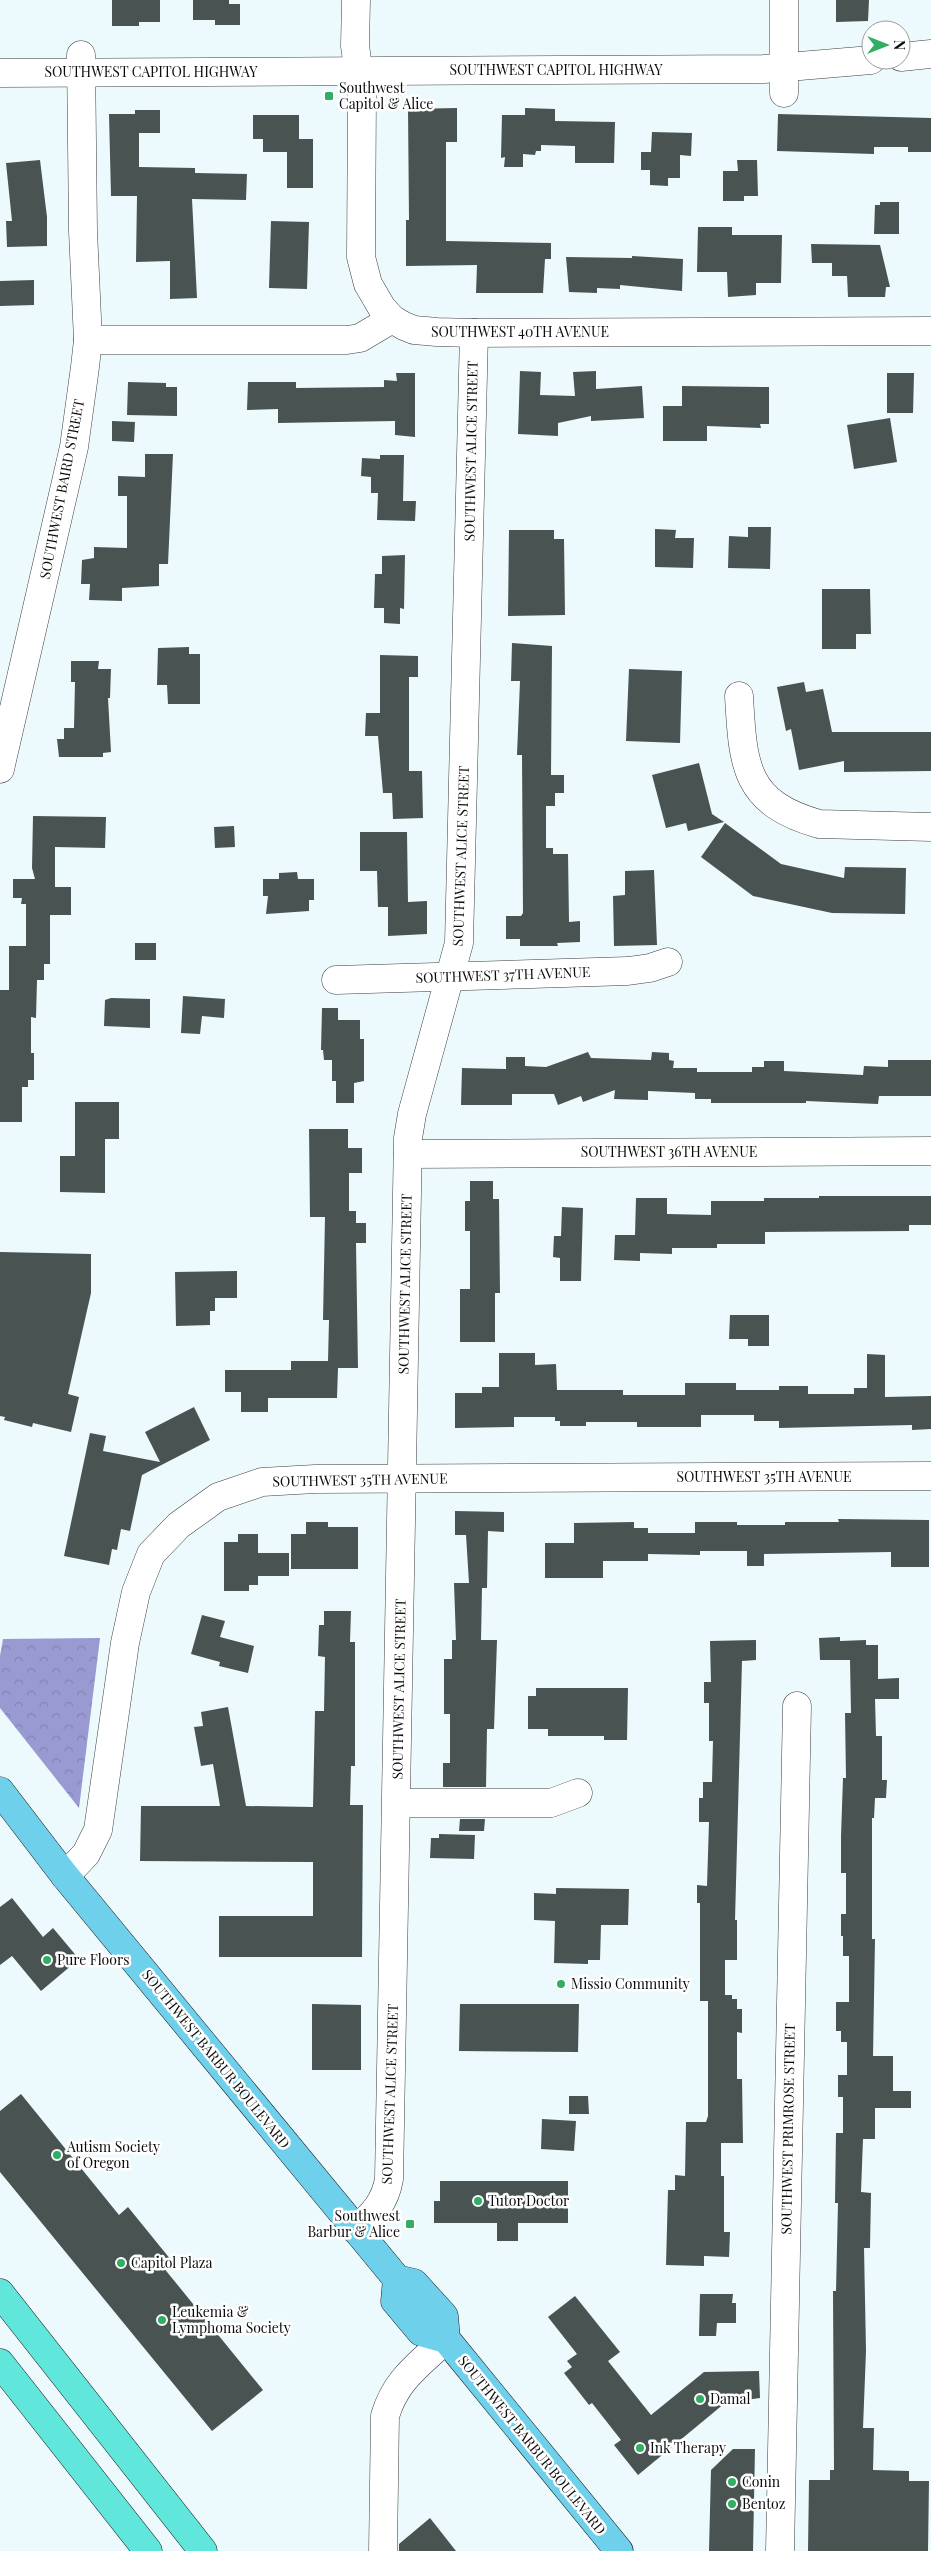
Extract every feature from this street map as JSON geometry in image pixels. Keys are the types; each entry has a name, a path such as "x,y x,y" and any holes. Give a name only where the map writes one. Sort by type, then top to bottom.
{"highway":[{"path":"0,2293 204,2551"},
{"path":"0,2363 148,2551"}],"main road":[{"name":"SOUTHWEST BARBUR BOULEVARD","path":"0,1790 65,1876 397,2279 395,2301 421,2332 446,2338 619,2551"}],"street":[{"path":"88,340 347,340 360,338 392,319 372,295 361,257 362,94 355,46 356,0"},
{"path":"783,80 784,0"},
{"path":"911,56 931,54"},
{"name":"SOUTHWEST CAPITOL HIGHWAY","path":"0,73 81,63 783,80 861,62"},
{"name":"SOUTHWEST BAIRD STREET","path":"0,769 74,447 88,340 81,63"},
{"name":"SOUTHWEST 40TH AVENUE","path":"392,319 414,330 474,333 931,331"},
{"name":"SOUTHWEST ALICE STREET","path":"356,2230 380,2208 386,2194 389,2179 398,1803 408,1154 412,1114 452,976 459,943 474,333"},
{"path":"739,696 742,746 746,764 756,787 769,799 804,820 820,824 931,827"},
{"name":"SOUTHWEST 37TH AVENUE","path":"336,980 628,971 650,968 668,962"},
{"name":"SOUTHWEST 36TH AVENUE","path":"408,1154 931,1151"},
{"name":"SOUTHWEST 35TH AVENUE","path":"65,1876 86,1854 98,1830 124,1643 136,1592 151,1554 179,1525 218,1497 262,1482 315,1479 931,1476"},
{"name":"SOUTHWEST PRIMROSE STREET","path":"780,2551 797,1706"},
{"path":"398,1803 552,1803 578,1793"},
{"path":"382,2551 385,2416 391,2396 400,2382 446,2338"}],"green space":[{"path":"100,1638 79,1808 0,1708 0,1656 3,1639"}],"building":[{"path":"112,0 160,0 160,22 139,22 139,26 112,26"},
{"path":"193,0 229,0 229,4 240,4 240,25 215,25 215,20 193,20"},
{"path":"836,0 869,0 868,20 836,22"},
{"path":"457,108 457,142 446,142 446,241 551,243 551,259 545,259 543,293 476,293 477,265 406,266 406,220 409,220 408,109"},
{"path":"525,108 555,109 555,121 615,122 614,163 575,163 575,146 541,145 541,151 536,151 535,155 523,154 523,167 504,167 505,157 501,158 502,115 525,115"},
{"path":"135,110 160,110 160,133 139,133 139,167 195,168 195,173 247,174 246,200 192,199 197,298 170,299 170,261 136,262 137,196 111,196 109,114 135,114"},
{"path":"778,114 931,118 931,152 908,152 908,147 874,147 874,154 777,151"},
{"path":"253,115 299,115 299,139 313,139 313,188 287,188 287,152 263,152 263,139 253,139"},
{"path":"652,132 692,133 691,156 680,155 680,178 668,178 668,186 650,185 650,170 641,170 641,152 651,152"},
{"path":"40,160 47,217 47,246 7,247 6,221 12,221 6,163"},
{"path":"737,160 757,160 758,196 744,196 744,201 723,201 723,171 738,171"},
{"path":"880,202 899,202 899,234 874,234 875,205 880,205"},
{"path":"271,221 309,222 307,289 269,288"},
{"path":"698,227 732,227 732,235 782,235 781,283 756,283 756,295 728,297 727,272 697,272"},
{"path":"811,244 880,245 890,287 886,287 885,297 848,297 847,276 832,276 832,263 812,263"},
{"path":"632,256 683,259 682,291 620,285 620,289 597,288 597,293 569,292 566,257 632,258"},
{"path":"34,280 34,305 0,306 0,281"},
{"path":"520,371 541,372 540,395 575,396 573,372 596,371 596,389 642,386 644,418 591,421 591,416 558,423 558,436 518,434"},
{"path":"396,373 415,373 415,437 395,435 395,421 278,423 278,409 247,410 248,382 296,382 296,388 384,387 384,380 397,381"},
{"path":"887,373 914,373 913,413 887,413"},
{"path":"128,382 166,383 166,387 177,387 177,416 127,415"},
{"path":"682,386 769,387 769,424 760,424 761,428 707,426 707,441 663,441 663,406 682,406"},
{"path":"890,418 897,462 854,469 847,425"},
{"path":"112,421 135,422 134,442 112,441"},
{"path":"145,454 173,454 168,564 159,564 159,586 122,588 122,601 89,600 90,584 81,584 82,560 94,558 94,547 127,548 127,496 118,496 118,476 145,477"},
{"path":"380,455 404,455 403,501 416,501 415,521 377,520 378,493 371,493 371,477 361,476 362,458 380,459"},
{"path":"748,527 771,527 770,569 728,568 729,536 748,537"},
{"path":"655,529 676,530 675,538 694,538 693,568 655,567"},
{"path":"509,530 554,530 554,539 564,539 565,615 508,616"},
{"path":"405,555 404,609 400,608 400,624 384,623 384,608 374,608 375,574 382,574 382,556"},
{"path":"822,589 870,589 871,634 856,634 856,649 822,649"},
{"path":"512,643 552,646 551,775 564,775 564,793 555,793 555,806 546,806 546,848 553,848 553,854 568,854 569,922 580,921 580,942 557,943 558,946 520,946 520,939 506,939 506,916 521,916 523,913 522,755 517,755 520,681 511,681"},
{"path":"189,647 189,654 200,654 200,704 168,704 167,685 157,685 158,648"},
{"path":"380,655 418,656 418,677 409,677 409,771 422,771 423,818 393,819 392,793 383,793 378,736 365,736 366,713 380,713"},
{"path":"71,661 99,661 98,669 111,669 110,698 108,698 111,752 103,753 103,757 59,757 57,739 64,739 64,728 74,728 75,682 71,682"},
{"path":"629,669 682,671 680,743 626,741"},
{"path":"804,682 806,692 823,689 832,732 931,732 931,771 844,772 844,761 799,770 791,729 786,731 777,687"},
{"path":"699,763 712,814 724,822 688,831 686,823 666,828 652,775"},
{"path":"33,816 106,817 105,848 55,847 55,887 71,887 71,915 50,915 50,964 44,964 44,980 37,980 36,1018 31,1017 31,1053 34,1053 34,1080 28,1080 28,1087 22,1087 22,1122 0,1122 0,990 9,990 9,946 26,946 26,904 21,904 22,898 13,898 13,879 35,879 32,868"},
{"path":"725,823 781,864 844,878 845,867 906,868 905,914 832,913 753,896 701,857"},
{"path":"234,826 235,847 215,848 214,827"},
{"path":"360,832 407,832 408,902 427,901 427,934 388,936 388,907 378,907 377,871 360,871"},
{"path":"654,870 657,945 614,946 613,896 625,895 625,871"},
{"path":"297,872 298,879 314,879 314,900 309,900 309,911 266,914 268,896 263,896 263,879 279,879 279,873"},
{"path":"135,943 156,943 156,960 135,960"},
{"path":"183,996 225,999 224,1018 202,1016 200,1034 181,1033"},
{"path":"111,998 150,999 150,1028 104,1026 105,1000"},
{"path":"322,1008 338,1008 338,1020 360,1020 360,1039 364,1039 364,1081 354,1083 354,1103 336,1103 336,1081 332,1081 332,1060 324,1060 323,1050 321,1050"},
{"path":"588,1052 591,1058 651,1060 652,1052 669,1053 669,1060 674,1061 673,1068 697,1068 697,1072 752,1072 752,1067 764,1067 764,1061 784,1061 784,1071 863,1075 864,1066 888,1067 888,1060 931,1060 931,1096 879,1096 878,1104 806,1101 806,1103 711,1103 711,1099 695,1099 695,1093 648,1091 648,1100 614,1099 615,1090 583,1102 581,1096 558,1105 554,1094 512,1094 512,1105 461,1105 462,1068 506,1069 506,1057 525,1057 525,1066 546,1067"},
{"path":"75,1102 119,1102 119,1139 105,1139 105,1193 60,1192 60,1156 75,1156"},
{"path":"309,1129 348,1129 348,1148 362,1148 362,1173 349,1173 349,1211 356,1211 356,1223 366,1223 366,1243 356,1243 358,1368 338,1368 337,1398 268,1398 268,1412 241,1412 241,1392 225,1392 225,1370 291,1370 291,1361 328,1361 329,1320 323,1320 325,1217 310,1217"},
{"path":"470,1181 493,1181 493,1199 499,1199 500,1293 495,1293 495,1342 460,1342 460,1289 470,1289 470,1231 465,1231 465,1201 470,1201"},
{"path":"819,1196 931,1196 931,1225 909,1225 909,1231 765,1232 765,1244 717,1244 717,1248 672,1248 672,1254 640,1253 640,1261 614,1260 615,1235 635,1235 636,1198 667,1198 667,1214 711,1215 711,1201 764,1201 764,1198 819,1198"},
{"path":"562,1207 583,1208 581,1281 560,1281 560,1258 553,1257 554,1236 561,1236"},
{"path":"0,1252 91,1254 91,1293 68,1394 79,1397 71,1432 33,1423 32,1427 4,1420 5,1417 0,1416"},
{"path":"237,1271 237,1298 215,1298 215,1311 210,1311 210,1325 176,1326 175,1272"},
{"path":"730,1315 769,1315 769,1346 748,1346 748,1339 729,1339"},
{"path":"499,1353 535,1353 535,1365 556,1364 557,1390 623,1390 623,1395 685,1395 685,1383 736,1383 736,1390 779,1390 779,1386 808,1386 808,1394 854,1394 854,1388 867,1388 867,1354 885,1355 885,1397 931,1396 931,1429 912,1430 912,1425 779,1428 779,1421 754,1421 754,1415 701,1415 701,1427 637,1427 637,1422 586,1422 586,1426 560,1426 560,1421 555,1421 555,1417 514,1417 514,1427 455,1428 455,1393 482,1393 482,1387 499,1387"},
{"path":"194,1407 210,1440 142,1475 130,1531 121,1529 117,1550 112,1549 109,1565 64,1556 90,1433 106,1436 103,1451 160,1462 145,1432"},
{"path":"455,1511 504,1512 504,1532 488,1531 487,1588 482,1588 481,1640 497,1640 494,1729 487,1729 486,1787 443,1787 443,1763 450,1763 450,1714 444,1714 444,1659 452,1659 452,1640 456,1640 454,1583 469,1583 466,1535 455,1535"},
{"path":"838,1519 929,1520 929,1567 891,1567 891,1552 764,1554 764,1566 747,1566 747,1551 700,1551 700,1555 648,1554 648,1561 603,1561 603,1578 545,1578 545,1543 574,1543 574,1523 634,1522 634,1528 648,1528 648,1533 695,1533 695,1522 737,1522 737,1525 785,1525 785,1522 839,1522"},
{"path":"306,1522 328,1522 328,1527 358,1527 358,1569 291,1569 291,1534 306,1534"},
{"path":"238,1534 258,1534 258,1553 289,1553 289,1576 258,1576 258,1585 249,1585 249,1591 224,1591 224,1542 238,1542"},
{"path":"324,1611 351,1611 350,1642 355,1642 355,1766 351,1766 350,1805 363,1805 362,1957 219,1957 219,1916 313,1916 313,1862 140,1861 141,1806 220,1806 213,1764 201,1766 194,1727 203,1726 201,1712 228,1707 246,1806 313,1807 315,1711 324,1711 325,1657 318,1656 319,1625 324,1625"},
{"path":"202,1615 225,1621 220,1637 254,1646 248,1673 219,1666 220,1662 191,1654"},
{"path":"840,1637 840,1641 866,1640 866,1645 878,1645 878,1679 899,1678 899,1699 875,1699 876,1736 882,1736 882,1780 887,1780 886,1798 875,1798 874,1818 872,1818 872,1939 875,1939 873,2056 893,2056 893,2091 911,2091 911,2108 875,2108 875,2139 863,2139 861,2192 871,2193 870,2248 864,2248 866,2351 863,2428 874,2428 873,2470 909,2471 909,2481 929,2481 928,2551 808,2551 809,2480 830,2480 830,2470 834,2470 833,2291 836,2291 838,2203 835,2203 836,2133 843,2133 843,2097 838,2097 838,2075 847,2075 847,2042 841,2042 841,2031 836,2031 836,2002 849,2002 849,1956 843,1956 843,1936 841,1936 841,1914 846,1914 846,1873 841,1873 841,1836 843,1778 846,1778 845,1713 851,1713 850,1660 820,1660 819,1638"},
{"path":"756,1640 756,1660 742,1661 735,1920 737,1920 737,1960 725,1960 725,1995 732,1995 732,1999 737,1999 737,2009 742,2009 742,2033 737,2032 737,2079 742,2079 743,2143 721,2143 721,2176 724,2176 724,2232 730,2232 729,2257 704,2256 704,2266 666,2265 668,2190 675,2190 675,2175 685,2176 686,2122 706,2122 708,2116 708,2001 700,2001 700,1903 697,1903 697,1885 707,1886 709,1822 699,1822 699,1798 703,1798 703,1782 712,1782 713,1741 709,1741 709,1703 704,1703 704,1682 711,1682 710,1641"},
{"path":"536,1688 628,1688 627,1740 604,1740 604,1736 548,1736 548,1729 528,1729 528,1696 536,1696"},
{"path":"460,1819 485,1819 484,1831 459,1831"},
{"path":"439,1834 475,1835 474,1859 430,1858 431,1838 439,1838"},
{"path":"556,1888 629,1889 628,1925 601,1925 600,1960 588,1960 588,1964 554,1963 555,1921 534,1920 534,1893 556,1894"},
{"path":"12,1898 43,1937 53,1928 79,1959 41,1991 12,1956 0,1965 0,1907"},
{"path":"312,2004 361,2005 361,2070 312,2070"},
{"path":"460,2004 579,2004 578,2052 459,2051"},
{"name":"Capitol Plaza","path":"21,2094 119,2215 128,2207 171,2260 163,2267 263,2390 212,2431 0,2172 0,2111"},
{"path":"569,2096 588,2096 589,2114 569,2114"},
{"path":"542,2119 576,2121 574,2151 541,2149"},
{"path":"440,2181 568,2181 568,2223 518,2223 518,2241 497,2241 497,2223 434,2223 434,2201 440,2201"},
{"path":"700,2294 733,2294 732,2303 736,2303 736,2323 717,2323 716,2336 699,2336"},
{"path":"575,2296 620,2352 608,2361 651,2415 704,2372 759,2371 760,2398 725,2403 638,2475 614,2445 621,2440 592,2403 589,2405 564,2373 572,2367 567,2361 577,2354 548,2317"},
{"path":"733,2449 755,2449 753,2551 709,2551 711,2470"},
{"path":"430,2518 456,2551 399,2551 399,2544"}],"place":[{"name":"Southwest Capitol & Alice","path":"329,96"},
{"name":"Pure Floors","path":"47,1960"},
{"name":"Missio Community","path":"561,1984"},
{"name":"Autism Society of Oregon","path":"57,2155"},
{"name":"Tutor Doctor","path":"478,2201"},
{"name":"Southwest Barbur & Alice","path":"410,2224"},
{"name":"Capitol Plaza","path":"121,2263"},
{"name":"Leukemia & Lymphoma Society","path":"162,2320"},
{"name":"Damal","path":"700,2399"},
{"name":"Ink Therapy","path":"640,2448"},
{"name":"Conin","path":"732,2482"},
{"name":"Bentoz","path":"732,2504"}]}
